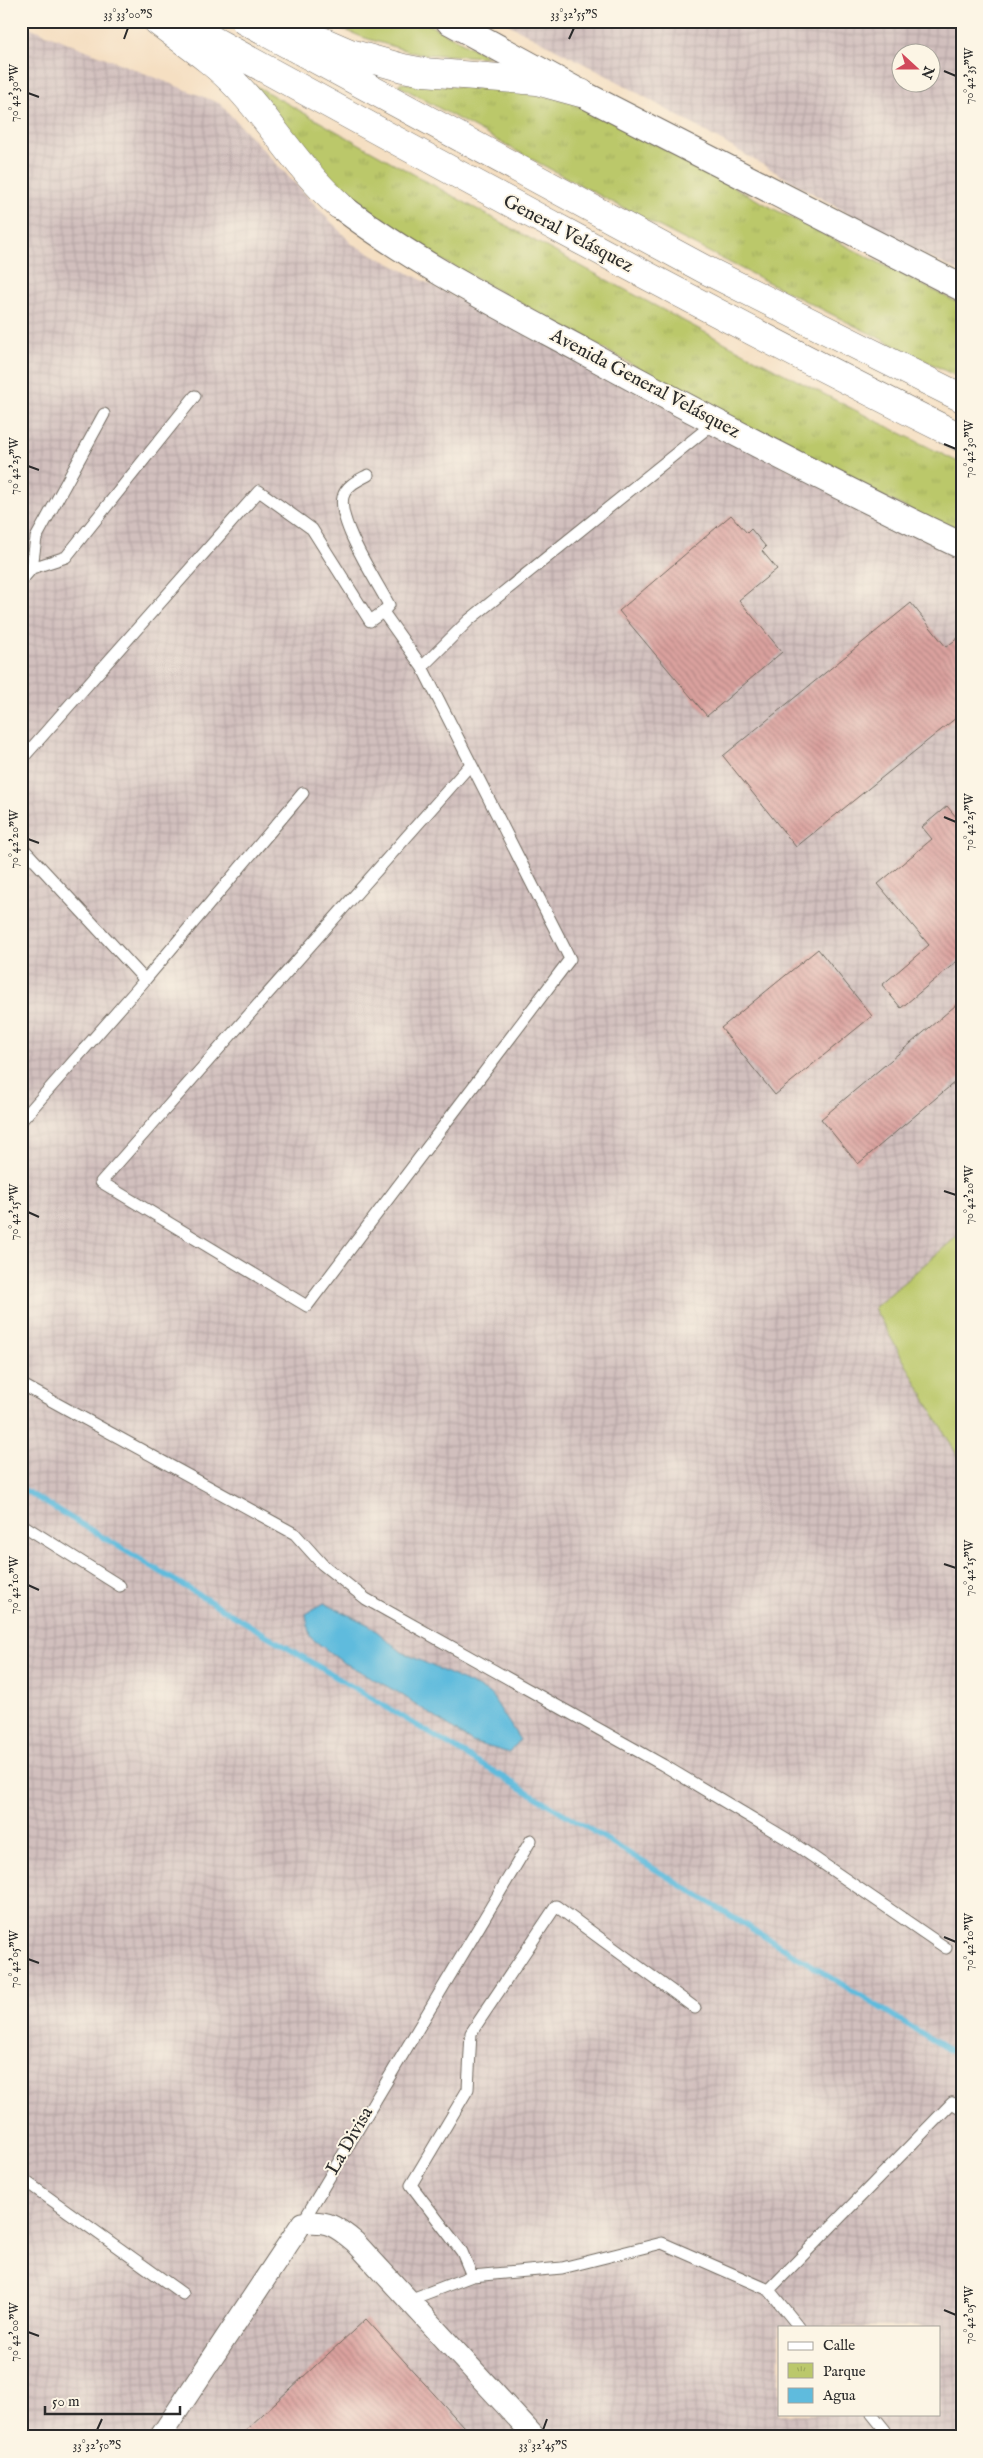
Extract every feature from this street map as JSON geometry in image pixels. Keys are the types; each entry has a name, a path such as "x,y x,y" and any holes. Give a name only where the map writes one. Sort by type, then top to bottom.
{"highway":[{"path":"157,21 208,60 238,86 303,170 339,205"},
{"name":"General Velásquez","path":"178,21 481,188 729,320 962,438"},
{"name":"General Velásquez","path":"245,21 696,264 962,398"},
{"path":"276,21 350,53 403,68 424,72 537,80 581,93"}],"street":[{"path":"450,21 581,93 962,288"},
{"name":"Avenida General Velásquez","path":"339,205 406,252 555,336 715,422 962,546"},
{"path":"302,2223 321,2221 336,2227 356,2242 535,2437"},
{"name":"La Divisa","path":"160,2437 302,2223"}],"lane":[{"path":"21,581 32,568 66,557 195,396"},
{"path":"32,568 36,538 104,414"},
{"path":"422,667 476,614 715,422"},
{"path":"21,760 259,490 312,529 370,621 383,612 390,605 346,526 343,498 350,485 368,475"},
{"path":"383,612 422,667 570,959 307,1306 101,1182 471,764"},
{"path":"21,1121 145,980 303,793"},
{"path":"21,846 145,980"},
{"path":"21,1384 295,1534 322,1564 366,1600 663,1765 787,1839 946,1948"},
{"path":"21,1524 120,1586"},
{"name":"La Divisa","path":"302,2223 531,1840"},
{"path":"472,2276 462,2252 411,2185 468,2089 471,2033 556,1906 696,2008"},
{"path":"769,2290 952,2103 962,2109"},
{"path":"21,2178 183,2294"},
{"path":"409,2300 472,2276 562,2268 662,2243 769,2290 798,2326"},
{"path":"874,2416 885,2430"}],"shaded area":[{"path":"502,21 962,21 962,273 899,243 617,81"},
{"path":"21,24 219,103 352,244 962,558 962,2437 21,2437"}],"green space":[{"path":"324,21 422,21 489,57 418,54 362,37"},
{"path":"249,82 603,278 962,464 962,536 761,435 409,242 342,196"},
{"path":"400,83 510,90 564,100 600,114 772,208 962,305 962,379 607,199 467,124 398,85"},
{"path":"962,1232 962,1464 874,1308"}],"water":[{"path":"324,1603 369,1625 402,1652 490,1693 520,1740 509,1753 472,1742 399,1693 341,1661 310,1637 306,1614"}],"building":[{"path":"731,515 747,533 751,529 766,547 762,551 777,569 739,600 782,652 707,716 619,611"},
{"path":"911,603 946,647 962,635 962,713 796,847 723,756"},
{"path":"947,806 962,824 962,957 901,1008 882,985 929,945 878,884 932,839 922,827"},
{"path":"818,949 872,1016 775,1095 721,1028"},
{"path":"962,1000 962,1076 858,1164 821,1119"},
{"path":"366,2319 473,2437 238,2437"}],"waterway":[{"path":"21,1488 596,1833 962,2058"}]}
